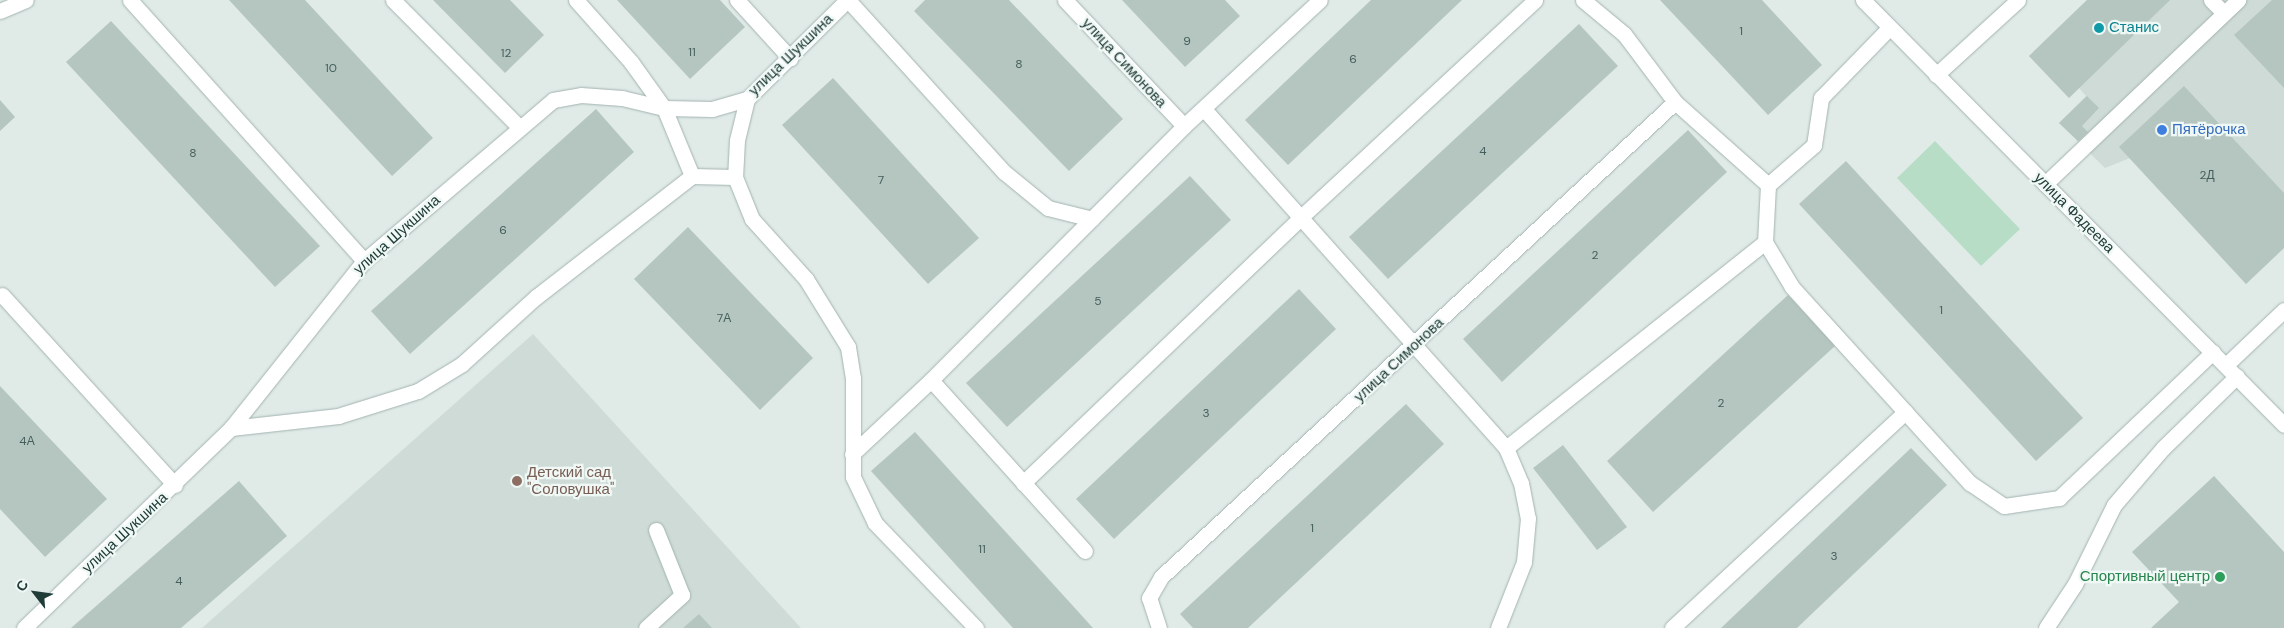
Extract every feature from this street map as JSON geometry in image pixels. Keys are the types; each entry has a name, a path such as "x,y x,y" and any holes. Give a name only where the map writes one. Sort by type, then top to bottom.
{"street":[{"path":"0,11 26,0"},
{"path":"130,0 364,260"},
{"path":"393,0 520,128"},
{"path":"576,0 631,62 664,108 692,176"},
{"path":"737,0 790,58"},
{"path":"847,0 1004,172 1048,208 1092,219"},
{"name":"улица Шукшина","path":"24,628 175,485 231,428 364,260 553,100 581,95 622,98 664,108 712,109 747,99 847,0"},
{"name":"улица Симонова","path":"1065,0 1184,126"},
{"path":"852,454 931,380 1184,126 1319,0"},
{"path":"1023,482 1301,217 1535,0"},
{"path":"1583,0 1624,34 1675,102 1768,185"},
{"name":"улица Фадеева","path":"1863,0 2284,425"},
{"path":"1936,75 2018,0"},
{"path":"2211,0 2224,13"},
{"path":"2046,184 2238,0"},
{"path":"1889,28 1821,98 1814,145 1768,185 1765,242 1792,287 1970,482 2004,506 2058,498 2213,352"},
{"path":"747,99 737,140 735,177 752,219 806,279 848,348 853,378 853,477 875,524 976,628"},
{"name":"улица Симонова","path":"1159,628 1149,598 1161,577 1416,344 1675,102"},
{"path":"1204,109 1416,344 1506,448 1521,483 1528,518 1524,562 1498,628"},
{"path":"231,428 338,416 418,391 462,364 536,297 692,176 735,177"},
{"path":"1506,448 1765,242"},
{"path":"2,295 175,485"},
{"path":"2046,628 2075,584 2114,505 2284,310"},
{"path":"931,380 1085,550"},
{"path":"1672,628 1905,412"},
{"path":"646,628 682,595 656,530"}],"shaded area":[{"path":"2087,0 2284,0 2284,248 2246,284 2130,158 2105,168 2059,123 2086,96 2079,88 2069,98 2029,56"},
{"name":"Детский сад \"Соловушка\"","path":"533,334 801,628 202,628"}],"green space":[{"path":"1935,141 2020,229 1981,266 1897,178"}],"building":[{"path":"229,0 305,0 433,138 392,176"},
{"path":"433,0 510,0 544,35 505,73"},
{"path":"617,0 720,0 745,27 690,79"},
{"path":"925,0 1009,0 1123,119 1069,171 914,11"},
{"path":"1122,0 1225,0 1240,16 1185,67"},
{"path":"1371,0 1462,0 1288,165 1245,120"},
{"path":"1660,0 1762,0 1822,65 1768,115"},
{"name":"Станис","path":"2087,0 2170,0 2069,98 2029,56"},
{"path":"2272,0 2284,0 2284,88 2234,35"},
{"path":"111,21 320,246 275,287 66,62"},
{"path":"1579,24 1618,66 1388,279 1349,237"},
{"path":"833,78 979,238 928,284 782,125"},
{"path":"2184,86 2284,193 2284,248 2246,284 2119,147"},
{"path":"2087,96 2099,108 2082,126 2088,132 2078,141 2059,123"},
{"path":"0,100 15,117 0,131"},
{"path":"596,109 634,152 410,354 371,311"},
{"path":"1688,130 1727,172 1502,382 1463,339"},
{"path":"1846,161 2083,418 2036,461 1799,204"},
{"path":"1190,176 1231,220 1007,427 966,383"},
{"path":"688,227 813,358 760,410 634,279"},
{"path":"1299,289 1336,329 1114,539 1076,499"},
{"path":"1788,295 1835,346 1653,512 1607,461"},
{"path":"0,386 107,499 45,557 0,509"},
{"path":"1406,404 1444,444 1248,628 1193,628 1180,614"},
{"path":"915,432 1093,628 1013,628 871,471"},
{"path":"1563,445 1627,527 1597,550 1533,468"},
{"path":"1911,448 1947,485 1797,628 1721,628"},
{"name":"Спортивный центр","path":"2214,476 2284,552 2284,628 2151,628 2179,602 2132,552"},
{"path":"239,481 287,536 181,628 71,628"},
{"path":"699,614 712,628 683,628"}],"place":[{"name":"Станис","path":"2099,28"},
{"name":"Пятёрочка","path":"2162,130"},
{"name":"Детский сад \"Соловушка\"","path":"517,481"},
{"name":"Спортивный центр","path":"2220,577"}]}
